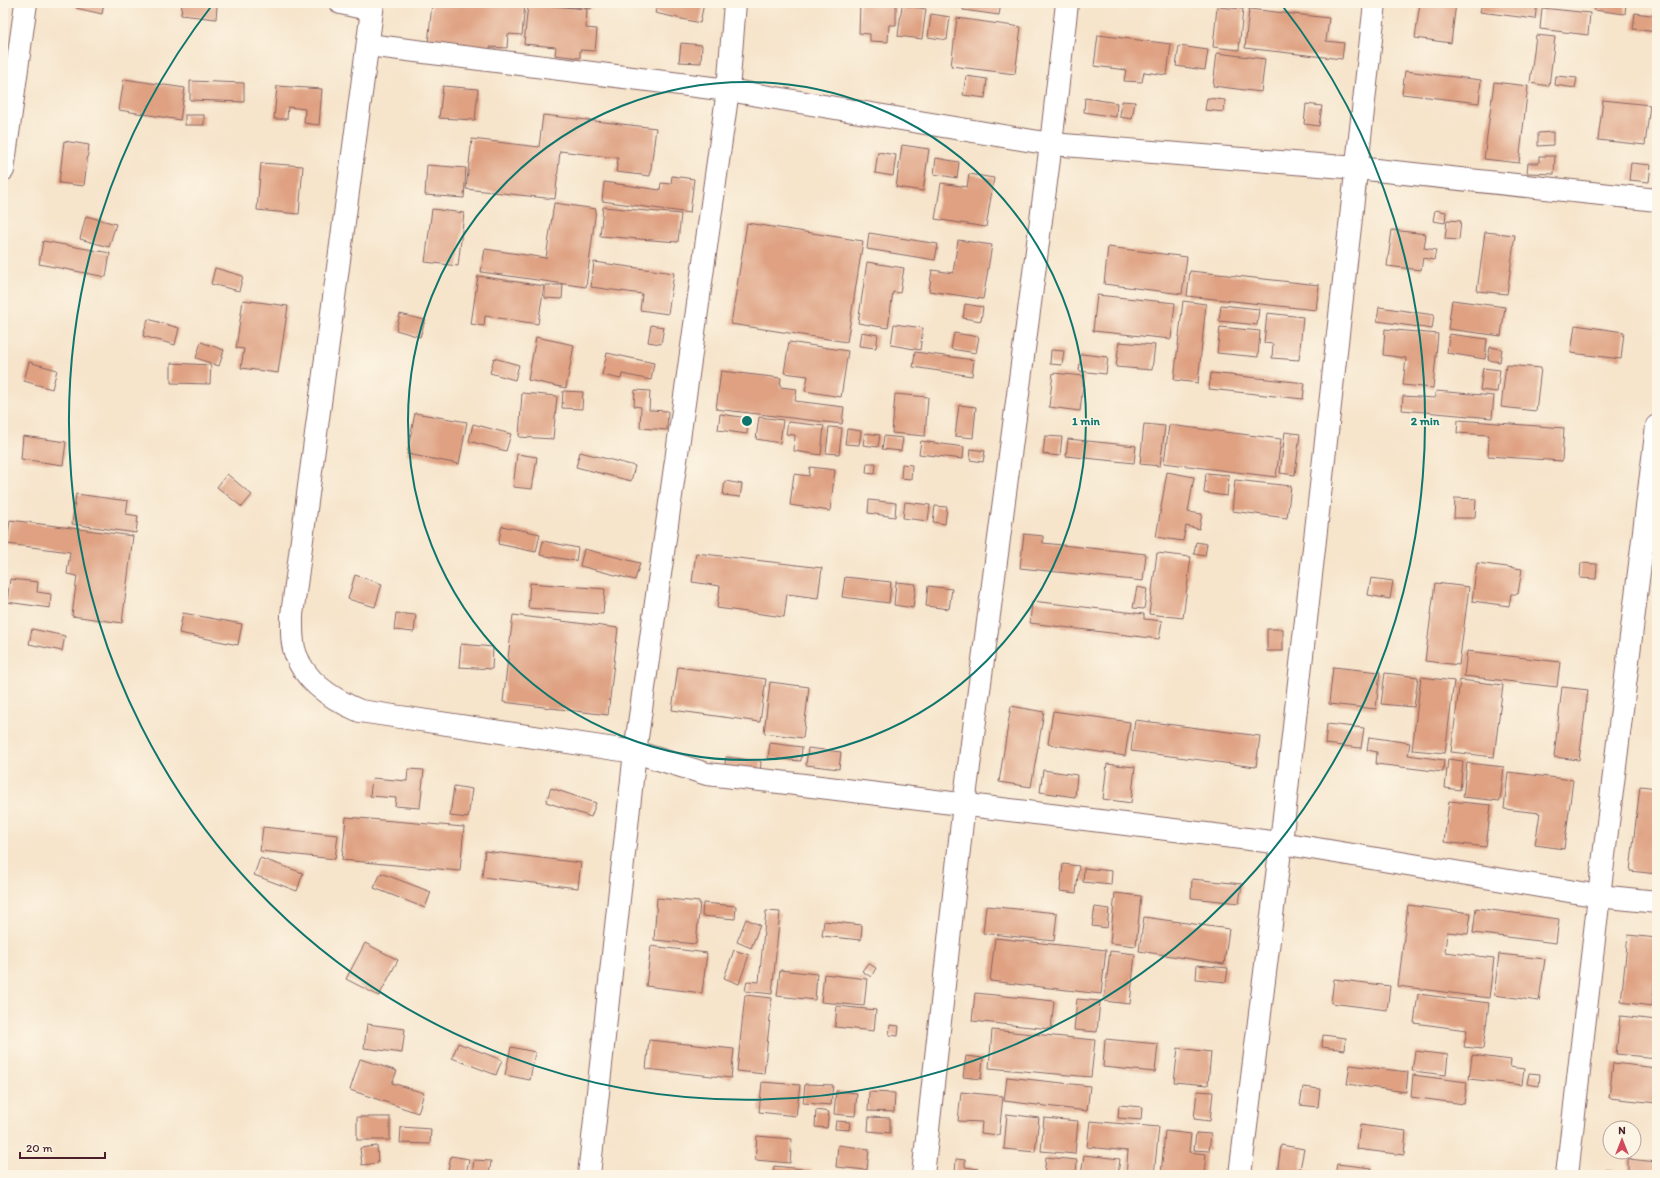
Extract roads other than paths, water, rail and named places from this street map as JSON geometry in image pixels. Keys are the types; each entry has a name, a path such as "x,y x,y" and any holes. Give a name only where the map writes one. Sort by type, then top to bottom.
{"street":[{"path":"3,170 26,3"},
{"path":"341,3 373,7 292,615 292,636 296,655 306,674 319,687 340,703 360,711 635,752 707,774 1281,843 1599,896 1657,902"},
{"path":"589,1175 635,752 728,90 736,3"},
{"path":"923,1175 964,804 1051,144 1067,3"},
{"path":"1240,1175 1281,843 1375,3"},
{"path":"368,45 728,90 1051,144 1357,168 1657,200"},
{"path":"1567,1175 1599,896 1657,426"}]}
